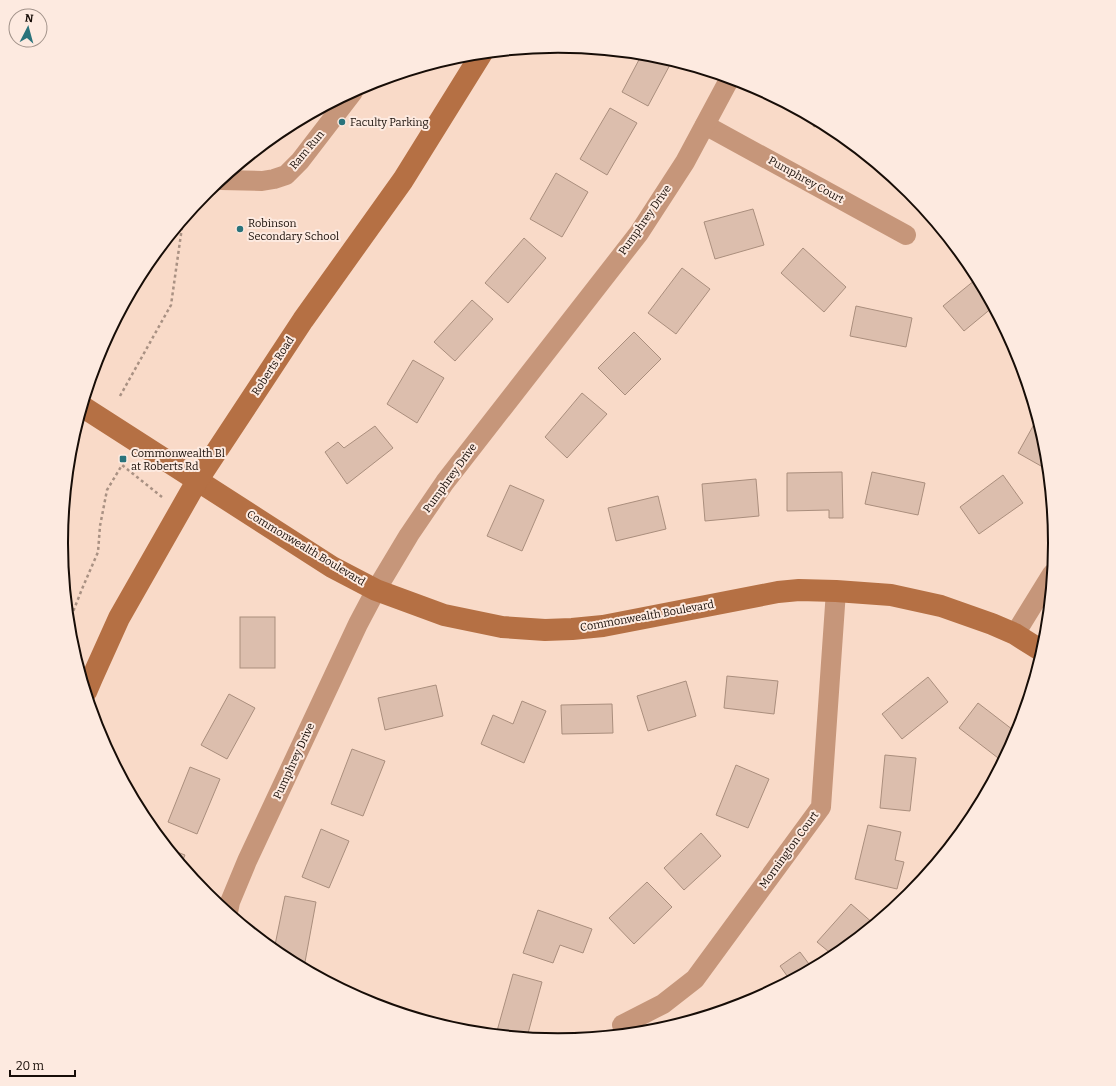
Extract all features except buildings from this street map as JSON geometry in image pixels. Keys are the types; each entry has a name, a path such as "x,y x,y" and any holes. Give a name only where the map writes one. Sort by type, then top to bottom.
{"street":[{"name":"Roberts Road","path":"89,685 119,618 197,481 303,320 403,180 479,59"},
{"name":"Pumphrey Drive","path":"229,906 247,861 358,624 376,590 409,535 445,482 638,233 685,162 727,83"},
{"name":"Ram Run","path":"230,180 262,181 286,175 300,161 345,102"},
{"name":"Pumphrey Court","path":"705,125 906,235"},
{"name":"Commonwealth Boulevard","path":"87,409 332,567 376,590 444,615 502,627 545,630 572,629 603,626 778,592 799,590 836,591 891,595 941,606 992,624 1015,634 1037,648"},
{"path":"1015,634 1046,583"},
{"name":"Mornington Court","path":"622,1025 663,1004 695,979 821,807 836,591"}],"path":[{"path":"120,396 171,305 182,230"},
{"path":"73,612 98,552 100,526 107,490 122,465 162,497"}],"place":[{"name":"Faculty Parking","path":"342,122"},
{"name":"Robinson Secondary School","path":"240,229"},
{"name":"Commonwealth Bl at Roberts Rd","path":"123,459"}]}
